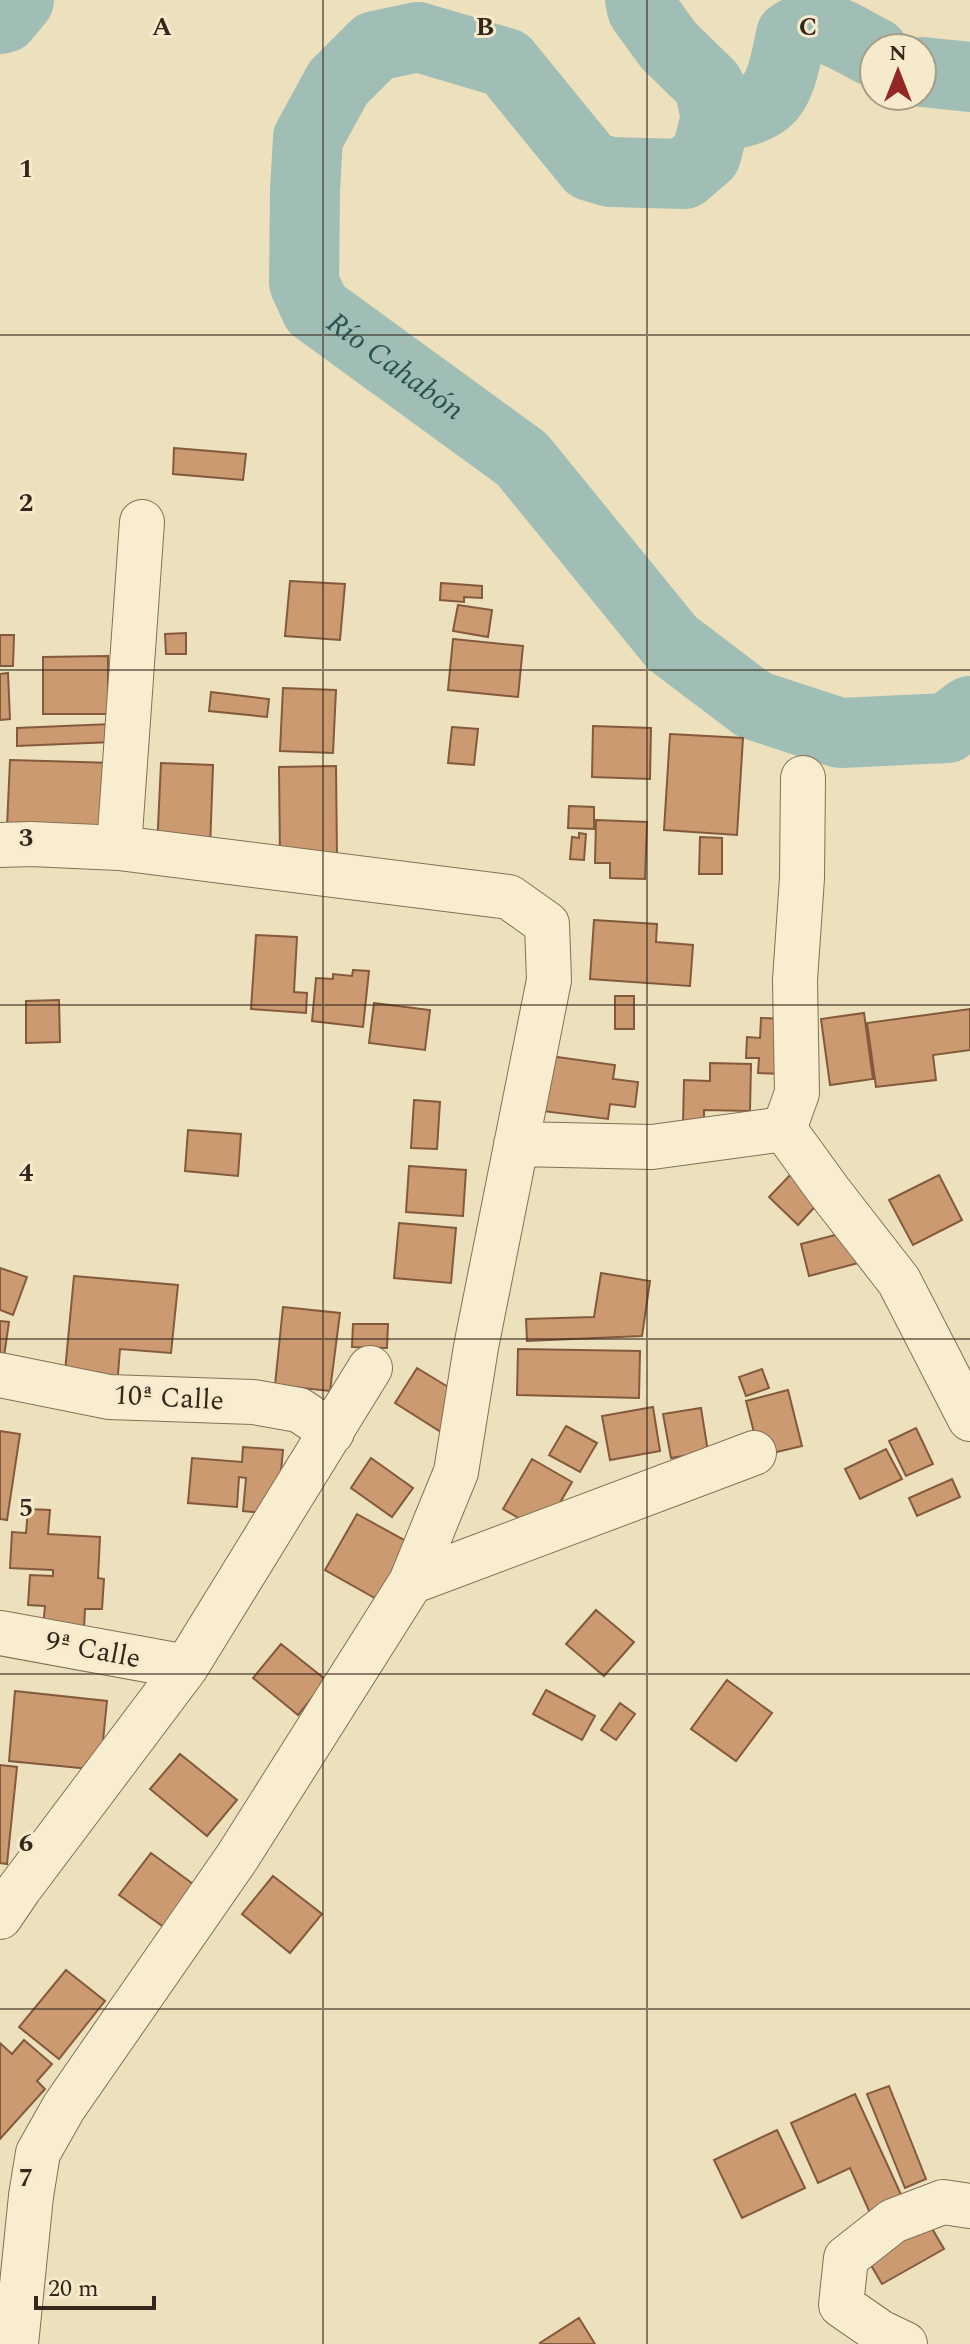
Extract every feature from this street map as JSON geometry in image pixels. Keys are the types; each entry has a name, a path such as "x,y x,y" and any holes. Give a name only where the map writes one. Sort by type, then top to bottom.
{"street":[{"path":"119,848 142,522"},
{"path":"784,1129 797,1093 795,980 802,878 803,778"},
{"path":"0,845 119,848 509,897 547,924 549,980 476,1347 456,1472 411,1582 238,1856 64,2107 38,2153 16,2344"},
{"path":"516,1144 652,1147 784,1129"},
{"path":"784,1129 899,1281 970,1419"},
{"path":"6,1898 186,1667 370,1368"},
{"name":"10ª Calle","path":"0,1375 109,1397 253,1402 299,1410 332,1432"},
{"path":"411,1582 754,1453"},
{"name":"9ª Calle","path":"0,1633 186,1667"},
{"path":"905,2344 880,2332 841,2305 846,2258 893,2221 943,2202 970,2206"}],"building":[{"path":"174,448 246,454 243,480 173,474"},
{"path":"290,581 345,584 340,640 285,636"},
{"path":"441,583 482,586 482,598 464,597 464,602 440,600"},
{"path":"458,605 492,610 488,637 453,631"},
{"path":"186,633 186,654 166,654 165,634"},
{"path":"0,635 14,635 13,666 0,666"},
{"path":"453,639 523,646 518,697 448,690"},
{"path":"108,656 108,714 43,714 43,657"},
{"path":"8,673 10,719 0,720 0,674"},
{"path":"283,688 336,690 333,753 280,751"},
{"path":"211,692 269,699 267,717 209,711"},
{"path":"111,724 112,742 17,746 17,728"},
{"path":"593,726 651,728 650,779 592,777"},
{"path":"452,727 478,729 474,765 448,763"},
{"path":"670,734 743,738 737,835 664,830"},
{"path":"10,760 114,763 112,831 7,827"},
{"path":"161,763 213,765 210,850 157,848"},
{"path":"336,766 337,857 280,858 279,767"},
{"path":"569,806 594,807 594,829 568,828"},
{"path":"596,820 647,822 645,879 610,878 610,863 595,863"},
{"path":"579,833 586,834 584,860 570,859 572,837 579,838"},
{"path":"700,837 722,838 722,874 699,874"},
{"path":"594,920 657,924 656,942 693,945 690,986 590,979"},
{"path":"256,935 297,937 294,992 307,993 306,1013 251,1009"},
{"path":"353,970 369,971 363,1027 312,1021 316,978 333,979 333,974 352,976"},
{"path":"615,996 634,996 634,1029 615,1029"},
{"path":"59,1000 60,1042 26,1043 26,1001"},
{"path":"374,1003 430,1010 425,1050 369,1043"},
{"path":"970,1009 970,1050 933,1055 936,1080 876,1087 867,1023"},
{"path":"864,1013 873,1079 830,1085 821,1019"},
{"path":"761,1018 788,1019 785,1074 758,1073 759,1058 746,1058 747,1037 760,1038"},
{"path":"550,1056 615,1065 613,1079 638,1082 635,1107 610,1104 608,1119 542,1111"},
{"path":"710,1063 751,1064 750,1111 704,1110 704,1124 683,1123 684,1080 710,1081"},
{"path":"414,1100 440,1102 437,1149 411,1148"},
{"path":"188,1130 241,1134 238,1176 185,1171"},
{"path":"409,1166 466,1170 463,1216 406,1212"},
{"path":"796,1169 825,1196 798,1225 769,1197"},
{"path":"939,1175 962,1220 913,1245 889,1200"},
{"path":"399,1223 456,1228 451,1283 394,1278"},
{"path":"854,1230 862,1262 809,1276 801,1244"},
{"path":"0,1268 27,1277 13,1315 0,1310"},
{"path":"601,1273 650,1281 642,1336 527,1341 526,1319 594,1317"},
{"path":"74,1276 178,1285 171,1353 120,1349 117,1387 64,1382"},
{"path":"283,1307 340,1313 330,1391 275,1385"},
{"path":"0,1321 9,1322 2,1370 0,1370"},
{"path":"353,1324 388,1324 387,1348 352,1347"},
{"path":"518,1349 640,1351 639,1398 517,1395"},
{"path":"417,1368 463,1396 441,1432 395,1403"},
{"path":"762,1369 769,1388 746,1396 739,1377"},
{"path":"788,1390 802,1446 760,1456 746,1401"},
{"path":"653,1407 660,1451 610,1460 602,1416"},
{"path":"701,1408 708,1452 671,1458 663,1414"},
{"path":"566,1426 597,1443 580,1472 549,1455"},
{"path":"916,1428 933,1464 906,1476 889,1441"},
{"path":"0,1431 20,1434 7,1520 0,1519"},
{"path":"243,1447 283,1450 277,1514 243,1511 246,1478 239,1477 237,1507 188,1503 192,1458 242,1462"},
{"path":"886,1449 902,1479 860,1499 845,1469"},
{"path":"371,1458 413,1488 392,1517 351,1488"},
{"path":"532,1459 572,1482 543,1532 503,1509"},
{"path":"952,1479 960,1497 917,1516 909,1498"},
{"path":"28,1509 50,1510 48,1534 100,1537 98,1578 104,1579 102,1609 85,1609 84,1629 43,1627 45,1606 28,1605 30,1575 53,1576 53,1570 10,1568 12,1532 26,1533"},
{"path":"357,1514 413,1545 380,1601 325,1570"},
{"path":"596,1610 634,1642 604,1676 566,1644"},
{"path":"281,1644 326,1680 298,1715 253,1678"},
{"path":"727,1680 772,1713 736,1761 691,1729"},
{"path":"546,1690 595,1716 582,1740 533,1714"},
{"path":"15,1691 107,1701 100,1770 9,1761"},
{"path":"620,1703 635,1714 616,1740 601,1730"},
{"path":"180,1754 237,1800 207,1836 150,1789"},
{"path":"0,1765 17,1767 7,1864 0,1863"},
{"path":"151,1853 208,1895 176,1936 119,1895"},
{"path":"273,1876 322,1914 290,1953 242,1914"},
{"path":"66,1970 105,2001 59,2059 19,2027"},
{"path":"24,2040 52,2064 37,2081 45,2089 0,2139 0,2043 12,2054"},
{"path":"889,2086 926,2179 905,2188 867,2094"},
{"path":"855,2094 903,2199 870,2213 850,2168 818,2183 791,2123"},
{"path":"777,2130 805,2188 742,2218 714,2160"},
{"path":"927,2220 944,2249 882,2284 865,2255"},
{"path":"579,2318 595,2344 540,2343"}],"waterway":[{"name":"Río Cahabón","path":"0,19 19,0"},
{"name":"Río Cahabón","path":"640,0 642,9 669,46 709,85 716,118 706,155 684,174 610,172 590,166 506,63 418,37 375,46 338,83 308,138 304,283 316,309 522,459 672,643 754,705 840,733 947,728 970,711"},
{"name":"Río Cahabón","path":"716,118 755,108 772,95 783,70 791,35 802,30 823,28 858,43"},
{"name":"Río Cahabón","path":"938,74 970,77"}]}
